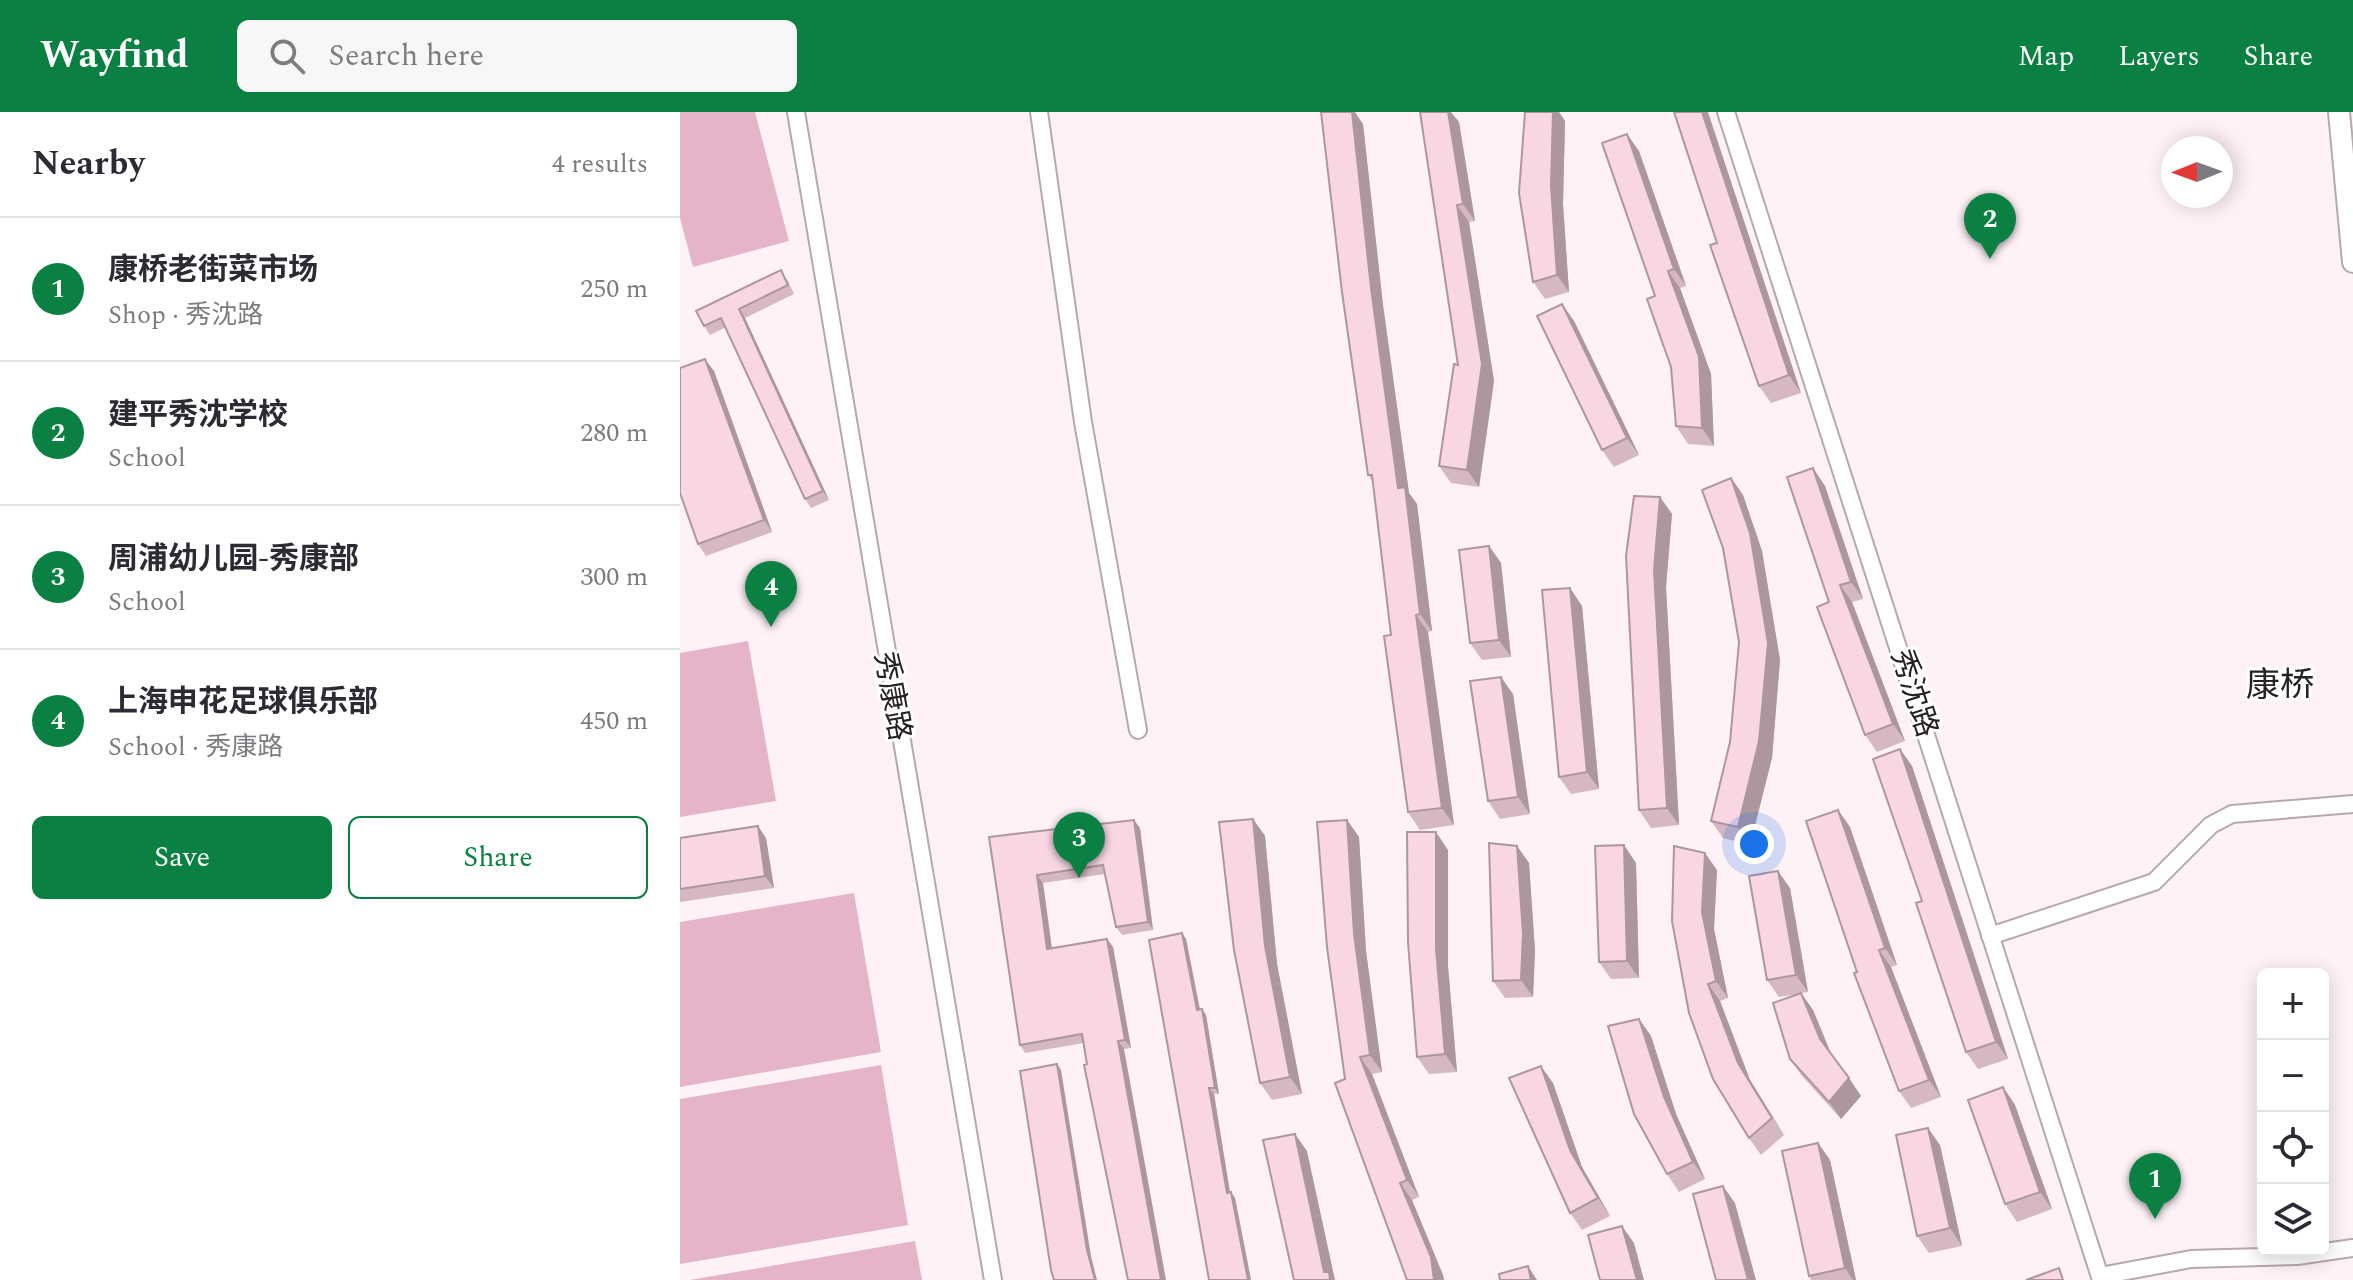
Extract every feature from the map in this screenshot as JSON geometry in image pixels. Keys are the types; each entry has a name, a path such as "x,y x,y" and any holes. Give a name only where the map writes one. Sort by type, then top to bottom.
{"main road":[{"path":"2339,112 2353,262"}],"street":[{"name":"秀康路","path":"796,112 993,1280"},
{"path":"1039,112 1083,422 1138,730"},
{"name":"秀沈路","path":"1726,112 2100,1278"},
{"path":"1991,936 2154,882 2211,825 2232,814 2353,804"},
{"path":"2100,1278 2191,1259 2297,1256 2353,1248"}],"shaded area":[{"path":"680,112 755,112 789,241 693,267 680,218"},
{"path":"748,641 776,801 680,817 680,653"},
{"path":"854,893 881,1052 680,1087 680,922"},
{"path":"881,1065 908,1225 680,1264 680,1099"},
{"path":"915,1241 922,1280 690,1280"}],"building":[{"path":"1321,112 1352,112 1371,288 1398,488 1405,487 1420,614 1416,615 1442,808 1408,812 1384,636 1391,635 1372,475 1368,475 1342,292"},
{"path":"1420,112 1448,112 1463,204 1457,205 1482,364 1467,470 1439,466 1454,364 1458,365"},
{"path":"1525,112 1553,112 1551,186 1557,275 1533,282 1519,193"},
{"path":"1674,112 1702,112 1789,375 1759,386 1710,245 1717,243"},
{"path":"1627,134 1674,269 1668,271 1699,357 1702,428 1676,426 1671,367 1647,299 1655,296 1602,143"},
{"path":"781,270 788,285 739,309 823,491 805,499 721,318 704,326 696,311"},
{"path":"1562,304 1627,438 1602,450 1537,316"},
{"path":"705,359 764,520 698,544 680,493 680,368"},
{"path":"1813,468 1851,582 1840,585 1893,724 1865,735 1817,607 1829,602 1787,477"},
{"path":"1731,478 1750,533 1768,643 1759,741 1738,827 1711,821 1730,742 1739,642 1723,548 1702,490"},
{"path":"1634,496 1660,497 1654,570 1667,808 1639,810 1626,556"},
{"path":"1489,546 1499,640 1470,643 1459,550"},
{"path":"1570,588 1587,772 1559,777 1542,590"},
{"path":"1501,677 1518,797 1488,801 1470,681"},
{"path":"1900,749 1996,1042 1966,1052 1916,903 1922,901 1873,759"},
{"path":"1838,810 1885,948 1879,950 1929,1080 1899,1091 1854,973 1857,972 1806,821"},
{"path":"1253,819 1265,946 1290,1077 1260,1083 1234,950 1219,822"},
{"path":"1134,820 1148,922 1116,927 1103,865 1037,875 1047,949 1107,939 1125,1040 1118,1041 1161,1280 1128,1280 1084,1065 1087,1064 1082,1034 1020,1045 989,837"},
{"path":"1347,820 1354,934 1370,1055 1360,1057 1407,1180 1400,1183 1431,1257 1434,1280 1407,1280 1335,1083 1345,1079 1327,947 1317,822"},
{"path":"758,826 765,876 680,889 680,838"},
{"path":"1407,832 1436,832 1436,949 1445,1054 1417,1057 1408,942"},
{"path":"1489,843 1517,846 1523,934 1521,980 1493,981"},
{"path":"1624,845 1627,961 1599,962 1595,846"},
{"path":"1674,846 1705,853 1702,912 1716,981 1708,984 1738,1063 1772,1118 1749,1138 1713,1079 1689,1013 1672,921"},
{"path":"1778,871 1796,975 1767,980 1749,876"},
{"path":"1182,933 1197,1010 1202,1009 1215,1088 1209,1088 1227,1193 1231,1192 1248,1280 1209,1280 1149,940"},
{"path":"1801,993 1820,1039 1849,1078 1829,1102 1790,1059 1773,1003"},
{"path":"1639,1019 1664,1097 1693,1162 1667,1174 1634,1114 1608,1026"},
{"path":"1057,1064 1087,1250 1095,1280 1054,1280 1051,1270 1020,1071"},
{"path":"1541,1066 1570,1150 1598,1198 1570,1213 1509,1078"},
{"path":"2003,1087 2040,1192 2005,1204 1968,1100"},
{"path":"1928,1128 1950,1228 1917,1236 1896,1135"},
{"path":"1295,1134 1324,1272 1329,1272 1330,1280 1294,1280 1263,1140"},
{"path":"1818,1143 1845,1268 1809,1276 1782,1151"},
{"path":"1723,1186 1748,1280 1716,1280 1693,1194"},
{"path":"1622,1226 1637,1280 1600,1280 1588,1235"},
{"path":"1528,1266 1531,1280 1500,1280 1499,1274"},
{"path":"2059,1268 2063,1280 2026,1280"}],"place":[{"name":"建平秀沈学校","path":"1990,259"},
{"name":"上海申花足球俱乐部","path":"771,627"},
{"name":"周浦幼儿园-秀康部","path":"1079,878"},
{"name":"康桥老街菜市场","path":"2155,1219"}],"district":[{"name":"康桥","path":"2280,684"}]}
